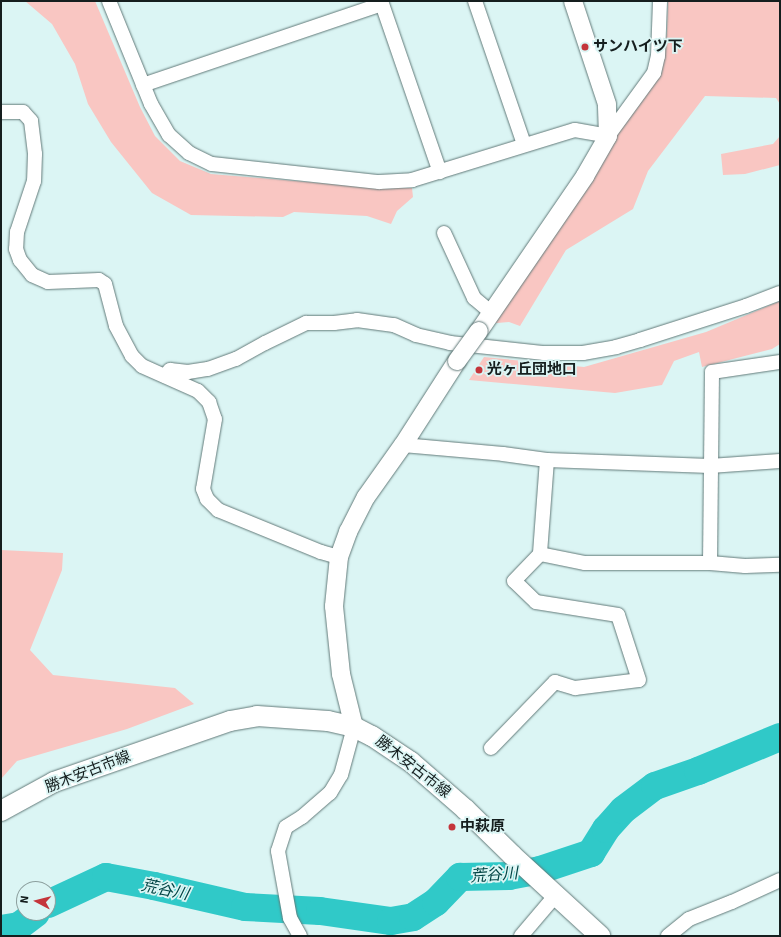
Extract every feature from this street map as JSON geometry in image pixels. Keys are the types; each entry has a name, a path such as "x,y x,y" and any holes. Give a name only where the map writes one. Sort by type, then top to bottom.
{"main road":[{"name":"勝木安古市線","path":"1,811 54,782 230,721 256,716 328,721 354,727 372,736 411,762 465,809 550,892 600,936"}],"street":[{"path":"109,1 151,104 169,135 188,153 212,164 379,182 412,180 524,144 576,130 608,136"},
{"path":"475,1 524,144"},
{"path":"573,1 607,104 608,136"},
{"path":"300,936 290,918 278,851 286,827 302,817 330,793 341,775 354,727 341,674 334,606 339,557 348,532 366,497 403,445 457,361 492,313 585,176 608,136 654,73 658,56 660,1"},
{"path":"143,85 382,2 440,172"},
{"path":"1,112 23,112 30,121 35,154 34,181 17,232 16,249 20,260 32,275 48,282 99,280 105,284 116,326 132,356 142,366 198,391 209,402 215,419 203,489 206,499 218,510 321,552 339,557"},
{"path":"444,233 474,298 492,313"},
{"path":"165,376 170,370 188,372 208,369 236,359 306,323 334,323 357,320 394,325 416,335 450,343 544,353 583,353 616,347 640,340 746,306 780,293"},
{"path":"710,563 712,372 780,362"},
{"path":"403,445 503,454 547,460 710,466 780,461"},
{"path":"490,748 556,682 575,688 639,680 618,615 536,602 514,581 540,554 547,460"},
{"path":"540,554 585,563 710,563 745,566 780,565"},
{"path":"668,936 689,919 732,902 780,880"},
{"path":"521,936 550,892"}],"shaded area":[{"path":"25,1 95,1 140,107 155,136 180,161 211,174 380,188 412,188 413,197 397,211 391,224 367,216 294,212 283,217 191,215 152,193 111,142 88,104 75,64 52,24"},
{"path":"668,1 780,1 780,104 776,98 705,96 648,171 633,209 566,250 520,326 509,322 485,324 624,119 661,75 667,31"},
{"path":"780,136 780,165 745,174 723,175 721,154 773,144"},
{"path":"780,301 780,344 772,349 702,367 699,352 674,361 662,385 615,393 469,380 484,357 584,367 706,332"},
{"path":"1,550 63,553 62,570 30,650 53,675 175,688 194,704 127,729 17,761 1,779"}],"waterway":[{"name":"荒谷川","path":"56,900 106,877 154,886 245,907 320,911 391,921 413,917 436,902 460,877 509,876 540,870 591,853 606,829 623,810 655,786 698,771 780,737"},
{"name":"荒谷川","path":"1,929 19,926 26,921"}],"place":[{"name":"サンハイツ下","path":"585,47"},
{"name":"光ヶ丘団地口","path":"479,370"},
{"name":"中萩原","path":"452,827"}]}
